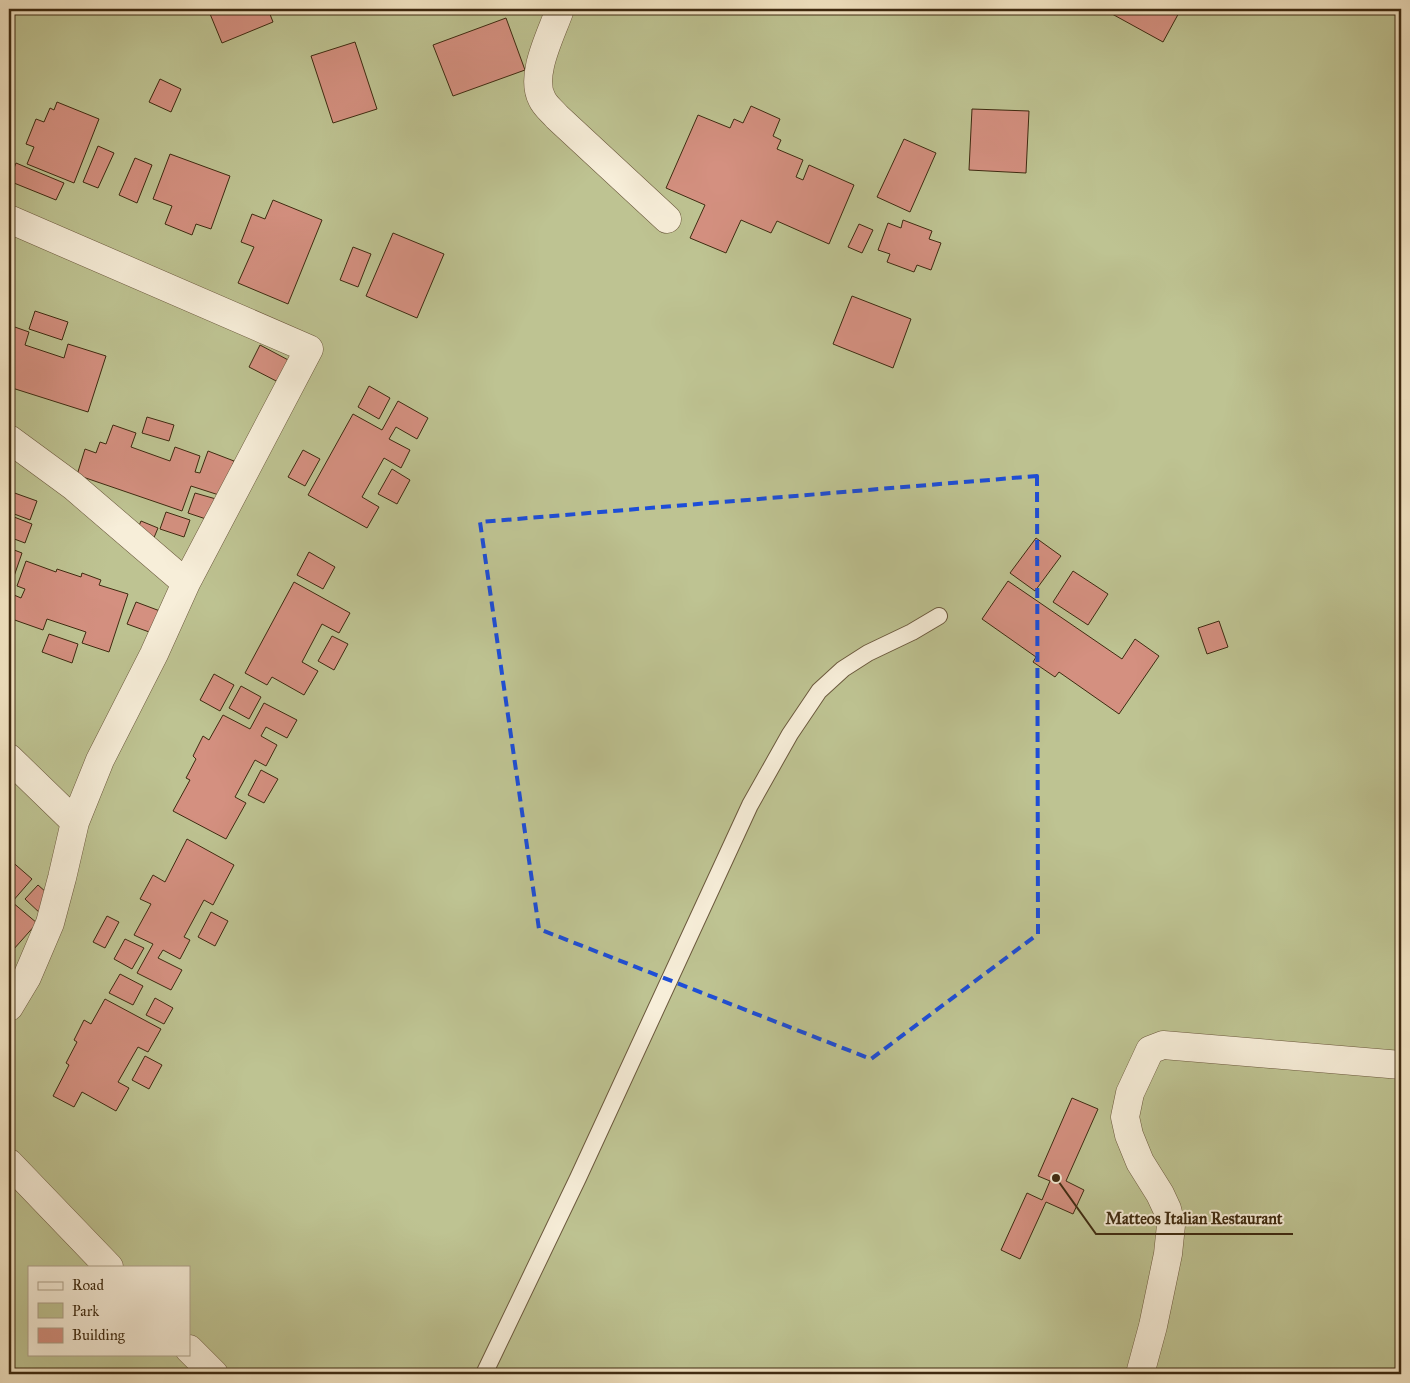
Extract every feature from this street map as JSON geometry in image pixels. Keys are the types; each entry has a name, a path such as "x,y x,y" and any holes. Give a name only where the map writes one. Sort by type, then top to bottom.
{"street":[{"path":"560,9 540,64 537,84 542,100 557,117 668,219"},
{"path":"9,219 309,350 186,583 154,654 100,760 75,822 50,923 27,977 9,1007"},
{"path":"9,439 73,486 186,583"},
{"path":"9,758 75,822"},
{"path":"1140,1374 1153,1326 1171,1225 1163,1202 1140,1162 1129,1135 1126,1117 1130,1093 1150,1050 1164,1045 1401,1065"},
{"path":"9,1163 108,1266"},
{"path":"190,1350 214,1374"}],"lane":[{"path":"484,1374 578,1178 750,805 790,734 819,691 843,669 868,652 912,632 939,616"}],"highlighted area":[{"path":"1037,476 1038,934 871,1059 539,929 480,522"}],"green space":[{"path":"9,9 1401,9 1401,1374 9,1374"}],"building":[{"path":"208,9 268,9 273,22 222,43"},
{"path":"1103,9 1181,9 1163,42"},
{"path":"506,18 525,70 453,96 433,45"},
{"path":"355,42 377,109 333,123 311,56"},
{"path":"160,79 181,89 171,112 149,102"},
{"path":"57,102 99,119 74,183 27,164 34,147 26,144 36,119 44,122 50,108 54,110"},
{"path":"751,106 780,119 773,136 781,140 777,149 803,160 796,177 803,180 809,165 854,185 829,244 777,221 771,233 741,220 726,253 690,238 705,205 666,188 698,115 730,128 734,119 743,123"},
{"path":"972,109 1029,111 1026,173 969,170"},
{"path":"904,139 936,153 910,212 877,197"},
{"path":"98,146 114,153 98,188 83,182"},
{"path":"170,154 230,176 211,229 196,224 192,235 165,224 172,206 153,199"},
{"path":"135,158 152,165 137,203 119,195"},
{"path":"16,163 64,183 56,200 9,181"},
{"path":"273,200 322,220 288,304 238,283 254,247 241,242 252,214 265,219"},
{"path":"903,220 932,231 929,239 941,243 931,270 917,265 914,272 887,262 890,254 878,250 888,223 901,228"},
{"path":"859,224 873,230 862,253 848,247"},
{"path":"393,233 444,254 417,318 366,296"},
{"path":"353,247 371,254 358,287 340,280"},
{"path":"852,296 911,319 893,368 833,344"},
{"path":"35,311 68,322 62,340 29,329"},
{"path":"9,325 29,332 25,345 64,358 68,344 106,356 88,412 9,387"},
{"path":"260,345 292,362 282,384 249,367"},
{"path":"369,386 390,398 379,419 358,407"},
{"path":"398,401 428,418 417,439 396,427 389,439 410,450 401,468 384,458 362,497 379,507 367,528 308,495 353,414 382,430"},
{"path":"147,417 174,425 169,441 142,433"},
{"path":"113,425 136,433 131,447 170,461 175,447 200,456 195,472 200,473 208,451 234,461 222,496 191,486 182,511 77,475 85,449 96,453 100,442 106,444"},
{"path":"303,450 320,459 305,486 288,477"},
{"path":"392,469 410,480 397,504 378,494"},
{"path":"9,491 37,501 30,520 9,512"},
{"path":"195,493 216,499 209,520 188,513"},
{"path":"166,512 190,520 184,537 160,529"},
{"path":"9,515 32,524 25,543 9,537"},
{"path":"141,521 158,528 153,540 136,533"},
{"path":"1036,538 1061,556 1035,591 1010,573"},
{"path":"9,548 22,553 11,585 9,584"},
{"path":"309,552 335,567 323,589 297,575"},
{"path":"26,561 56,572 57,569 81,577 82,573 101,580 99,585 128,594 109,652 82,643 86,632 47,619 43,630 9,618 14,595 21,598 25,589 17,586"},
{"path":"1073,571 1108,594 1088,625 1053,602"},
{"path":"1008,581 1122,659 1135,639 1159,656 1119,714 1059,672 1055,677 1033,662 1036,657 982,619"},
{"path":"294,582 350,613 339,633 322,624 302,662 318,671 304,695 272,677 267,685 245,673"},
{"path":"136,602 160,611 152,633 127,624"},
{"path":"1219,621 1228,647 1207,654 1198,628"},
{"path":"49,634 78,644 72,663 42,652"},
{"path":"332,636 348,644 334,670 318,661"},
{"path":"214,674 234,685 220,711 200,700"},
{"path":"241,686 261,697 249,719 229,708"},
{"path":"264,703 297,720 287,738 266,727 261,736 277,745 266,766 255,760 235,797 246,803 226,839 173,811 190,780 186,778 196,759 193,756 203,736 209,740 223,715 250,729"},
{"path":"261,770 278,779 264,803 248,795"},
{"path":"187,839 234,865 213,905 204,900 184,937 190,940 180,959 163,950 158,958 182,970 171,990 137,973 153,944 134,935 151,904 140,899 153,875 165,882"},
{"path":"9,859 32,879 12,902 37,923 13,950 9,947"},
{"path":"38,885 55,900 42,915 25,899"},
{"path":"211,912 228,921 215,946 198,937"},
{"path":"107,916 119,922 105,948 93,942"},
{"path":"125,939 144,948 132,969 114,959"},
{"path":"120,974 143,986 133,1005 109,993"},
{"path":"155,998 173,1008 164,1024 146,1015"},
{"path":"105,999 161,1029 148,1052 138,1047 118,1082 129,1088 116,1111 82,1092 74,1107 53,1096 69,1065 66,1063 77,1042 74,1040 84,1020 91,1024"},
{"path":"145,1056 162,1065 149,1089 132,1080"},
{"path":"1072,1098 1098,1109 1066,1181 1084,1190 1073,1214 1046,1202 1020,1259 1001,1250 1027,1193 1042,1200 1050,1181 1038,1176"}],"place":[{"name":"Matteos Italian Restaurant","path":"1056,1178"}]}
